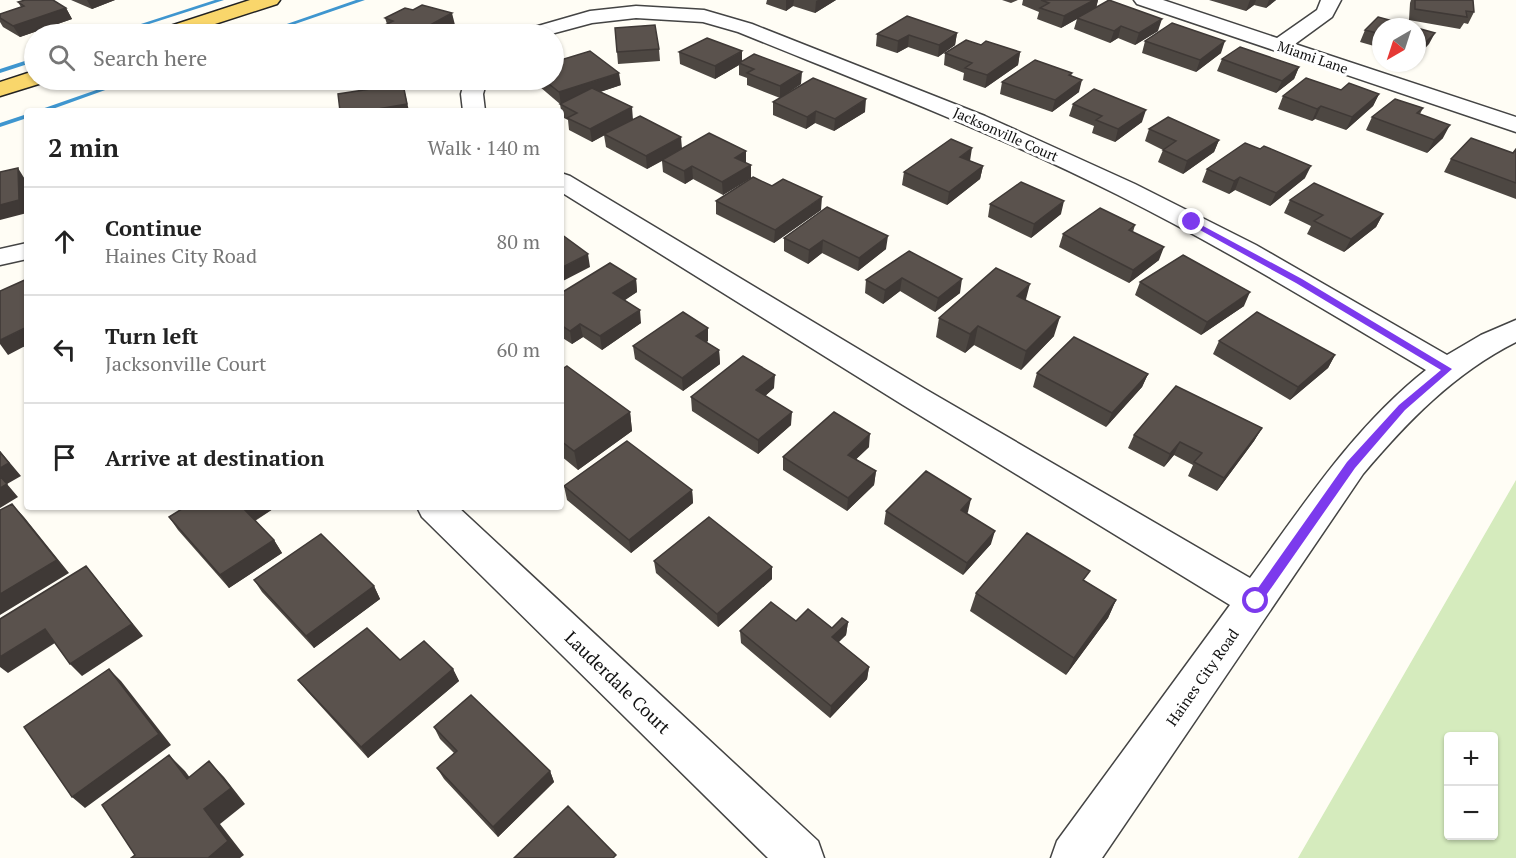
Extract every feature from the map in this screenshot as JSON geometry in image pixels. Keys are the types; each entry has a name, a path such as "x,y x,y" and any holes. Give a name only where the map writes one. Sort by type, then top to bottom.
{"main road":[{"path":"196,24 270,0"},
{"path":"0,89 24,81"}],"street":[{"name":"Miami Lane","path":"1144,0 1516,125"},
{"path":"1279,46 1325,13 1331,0"},
{"name":"Jacksonville Court","path":"564,24 590,16 636,12 704,16 745,28 977,121 1126,189 1246,251 1448,369"},
{"path":"473,90 474,108"},
{"path":"564,182 914,397 1256,601"},
{"path":"0,257 24,252"},
{"name":"Haines City Road","path":"1074,858 1351,465 1402,407 1448,369 1476,350 1516,330"},
{"name":"Lauderdale Court","path":"438,510 801,858"}],"green space":[{"path":"1516,480 1516,858 1298,858"}],"building":[{"path":"53,0 66,8 13,26 0,18 0,14 24,6 18,2"},
{"path":"1041,0 1094,0 1064,16 1040,8 1049,3"},
{"path":"1109,0 1162,19 1139,33 1121,26 1114,31 1077,18"},
{"path":"1415,0 1473,0 1474,12 1466,11 1467,17 1415,9"},
{"path":"422,5 452,13 432,24 387,24 393,21 385,18 405,8 413,10"},
{"path":"907,16 957,33 939,45 909,35 898,41 877,34"},
{"path":"1172,23 1225,41 1200,60 1145,41"},
{"path":"1372,23 1372,32 1365,30"},
{"path":"655,25 659,49 617,52 615,28"},
{"path":"1426,30 1435,33 1426,42"},
{"path":"707,38 742,51 715,66 679,52"},
{"path":"966,40 981,45 986,41 1020,52 987,75 965,68 972,63 945,53"},
{"path":"1240,47 1299,67 1282,81 1222,59"},
{"path":"590,51 619,73 559,92 556,90 564,90 564,59"},
{"path":"754,54 802,72 780,86 747,73 754,69 739,63"},
{"path":"1035,60 1072,73 1069,75 1082,80 1055,100 1002,82"},
{"path":"813,78 866,99 835,119 816,111 807,117 773,102"},
{"path":"1306,78 1341,90 1349,83 1379,94 1352,117 1321,106 1317,109 1283,96"},
{"path":"592,88 632,107 590,129 567,118 577,113 560,104"},
{"path":"1094,89 1146,110 1118,129 1096,120 1102,116 1073,104"},
{"path":"364,90 404,90 407,104 384,108 340,108 338,94"},
{"path":"1395,99 1423,108 1417,113 1450,125 1434,140 1372,117"},
{"path":"640,116 681,137 646,156 604,134"},
{"path":"1168,117 1219,140 1187,161 1163,150 1176,141 1149,129"},
{"path":"709,133 746,151 735,158 751,165 722,182 692,166 684,171 662,160"},
{"path":"1471,138 1513,153 1516,149 1516,183 1451,159"},
{"path":"951,139 972,148 960,157 983,166 949,192 904,172"},
{"path":"1245,143 1260,149 1264,146 1311,166 1276,193 1240,177 1234,181 1207,169"},
{"path":"18,168 19,200 0,205 0,172"},
{"path":"753,177 772,186 783,179 822,197 775,230 716,201"},
{"path":"1021,182 1064,201 1034,224 990,204"},
{"path":"1314,183 1383,214 1351,239 1314,221 1323,215 1290,200"},
{"path":"827,207 888,236 859,258 823,240 809,250 784,238"},
{"path":"1100,208 1135,225 1129,230 1164,247 1133,270 1063,234"},
{"path":"564,236 588,254 564,266"},
{"path":"909,251 962,279 938,298 902,278 885,290 866,280"},
{"path":"1183,255 1250,292 1207,322 1140,282"},
{"path":"610,263 636,279 613,293 640,310 600,336 580,324 570,331 564,327 564,291"},
{"path":"996,268 1030,284 1017,296 1060,317 1026,351 978,326 970,334 939,318"},
{"path":"24,280 24,328 0,340 0,291"},
{"path":"683,312 708,328 696,336 719,350 682,378 633,346"},
{"path":"1257,312 1335,355 1298,387 1219,341"},
{"path":"1074,337 1148,374 1112,413 1037,373"},
{"path":"743,356 775,375 756,390 792,412 758,440 691,397"},
{"path":"567,366 630,412 574,451 564,443 564,368"},
{"path":"1176,386 1262,428 1224,478 1194,462 1202,453 1180,442 1170,454 1134,435"},
{"path":"834,412 870,434 848,455 876,471 848,498 783,457"},
{"path":"627,441 692,490 629,540 564,486"},
{"path":"0,452 9,463 0,468"},
{"path":"926,471 971,499 961,510 995,531 967,563 886,511"},
{"path":"0,476 7,484 0,488"},
{"path":"12,504 57,560 0,594 0,510"},
{"path":"180,510 245,510 274,540 220,575 169,517"},
{"path":"709,517 772,567 717,614 654,561"},
{"path":"1027,533 1090,571 1083,580 1116,600 1074,658 976,593"},
{"path":"321,534 374,586 306,636 254,580"},
{"path":"86,566 132,624 70,664 45,629 0,657 0,619"},
{"path":"771,602 796,621 808,609 832,628 842,618 848,622 832,637 869,667 831,706 740,631"},
{"path":"367,628 400,660 424,641 453,669 361,747 298,680"},
{"path":"109,669 159,734 72,797 24,727"},
{"path":"471,695 550,771 493,827 437,768 457,751 434,727"},
{"path":"169,755 187,779 209,761 231,788 204,809 228,841 208,858 131,858 135,855 102,805"},
{"path":"568,806 616,855 613,858 514,858"}],"waterway":[{"path":"145,24 221,0"},
{"path":"291,24 362,0"},
{"path":"0,71 24,63"},
{"path":"49,108 101,90"},
{"path":"0,125 24,117"}],"route":[{"path":"1192,222 1299,281 1448,369 1402,407 1351,465 1256,601"}]}
